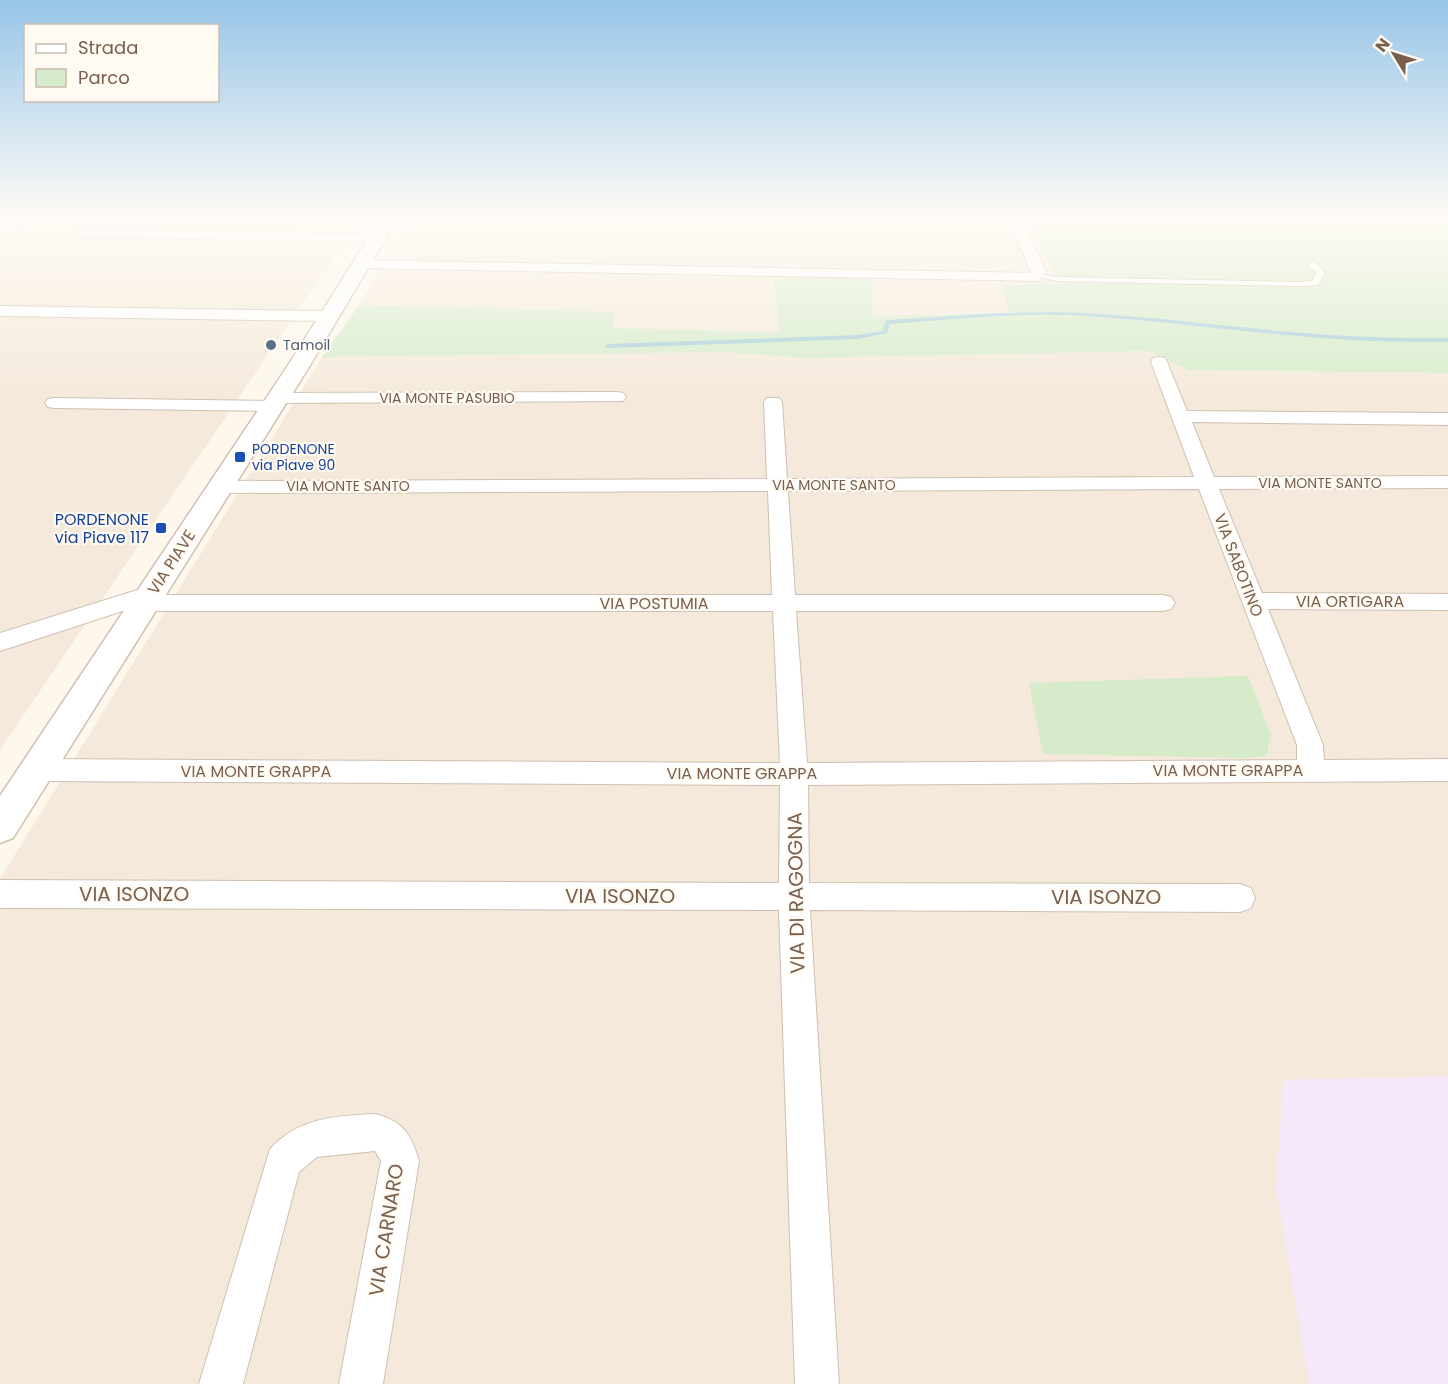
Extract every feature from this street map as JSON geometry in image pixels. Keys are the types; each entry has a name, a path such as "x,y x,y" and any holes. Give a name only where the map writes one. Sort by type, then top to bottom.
{"street":[{"name":"VIA PIAVE","path":"0,827 221,487 351,280"},
{"path":"0,311 345,289 924,280"},
{"name":"VIA SABOTINO","path":"1159,362 1310,745 1311,770"},
{"name":"VIA MONTE PASUBIO","path":"54,403 617,397"},
{"name":"VIA DI RAGOGNA","path":"772,402 794,774 794,896 817,1384"},
{"path":"1181,416 1448,419"},
{"name":"VIA MONTE SANTO","path":"221,487 1448,482"},
{"name":"VIA POSTUMIA","path":"0,642 147,599 1163,603"},
{"name":"VIA ORTIGARA","path":"1253,601 1448,602"},
{"name":"VIA MONTE GRAPPA","path":"36,770 794,774 1448,770"},
{"name":"VIA ISONZO","path":"0,894 1240,898"},
{"name":"VIA CARNARO","path":"221,1384 283,1162 292,1150 305,1140 376,1132 384,1134 391,1141 400,1161 360,1384"}],"lane":[{"path":"1085,280 1299,284 1315,283 1317,280"}],"shaded area":[{"path":"0,280 319,280 0,750"},
{"path":"374,280 814,280 774,280 779,332 612,328 614,313 359,305"},
{"path":"871,280 1057,280 1059,284 1003,285 1011,313 873,316"},
{"path":"1148,351 1189,370 1448,373 1448,1384 0,1384 0,879 322,357 725,352 803,358"},
{"path":"1448,1076 1448,1384 1309,1384 1276,1189 1283,1080"}],"green space":[{"path":"774,280 872,280 873,316 1010,313 1003,285 1059,284 1057,280 1448,280 1448,373 1189,370 1148,351 803,358 725,352 322,357 359,305 614,312 613,328 779,332"},
{"path":"1248,676 1271,735 1266,756 1246,758 1043,754 1029,683"}],"waterway":[{"path":"608,346 858,337 885,332 888,322 1000,314 1056,313 1111,316 1322,337 1448,340"}],"place":[{"name":"Tamoil","path":"271,345"},
{"name":"PORDENONE via Piave 90","path":"240,457"},
{"name":"PORDENONE via Piave 117","path":"161,528"}]}
